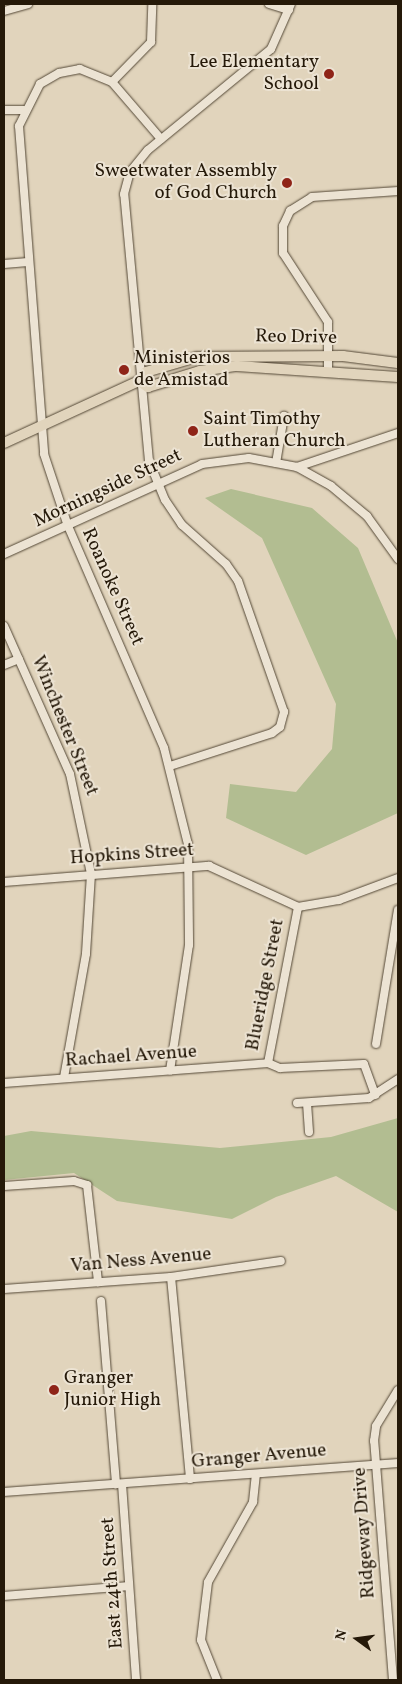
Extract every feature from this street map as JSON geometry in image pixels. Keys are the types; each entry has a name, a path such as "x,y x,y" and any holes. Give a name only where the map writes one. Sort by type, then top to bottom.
{"main road":[{"name":"Reo Drive","path":"4,443 139,381 146,372 197,357 330,356 398,363"},
{"name":"Reo Drive","path":"139,381 148,386 200,370 237,366 398,377"}],"street":[{"path":"4,11 28,4"},
{"path":"112,82 151,42 152,4"},
{"path":"170,766 268,734 280,727 284,712 250,608 226,564 182,525 158,484 144,442 123,201 134,166 161,139 266,53 290,7 269,4"},
{"path":"4,110 24,110 40,84 59,73 87,70 112,82 161,139"},
{"name":"Roanoke Street","path":"24,110 19,126 44,454 68,526 170,766 191,866 189,945 170,1071"},
{"path":"328,371 330,356 328,322 283,253 280,236 287,216 312,197 398,191"},
{"path":"4,264 28,262"},
{"path":"276,463 284,416"},
{"path":"297,467 398,433"},
{"name":"Morningside Street","path":"4,554 202,464 249,458 297,467 367,516 398,559"},
{"name":"Winchester Street","path":"4,626 70,774 91,874 86,954 64,1078"},
{"path":"4,665 19,659"},
{"name":"Hopkins Street","path":"4,882 191,866 221,870 278,901 298,907 339,900 398,878"},
{"name":"Blueridge Street","path":"264,1064 298,907"},
{"path":"376,1044 398,910"},
{"name":"Rachael Avenue","path":"4,1083 264,1064 280,1068 364,1064 375,1095"},
{"path":"297,1103 375,1095 398,1080"},
{"path":"307,1103 309,1132"},
{"path":"4,1186 74,1181 87,1185 98,1282"},
{"name":"Van Ness Avenue","path":"4,1289 171,1277 281,1261"},
{"path":"171,1277 190,1479"},
{"name":"East 24th Street","path":"100,1301 129,1586 136,1680"},
{"name":"Ridgeway Drive","path":"393,1680 376,1464 376,1426 398,1390"},
{"name":"Granger Avenue","path":"4,1492 398,1463"},
{"path":"217,1680 201,1640 208,1582 253,1502 256,1474"},
{"path":"4,1596 129,1586"},
{"path":"390,1637 398,1636"}],"green space":[{"path":"231,489 312,508 358,548 398,643 398,813 306,855 226,818 230,784 296,792 332,749 336,704 262,538 205,498"},
{"path":"398,1118 398,1212 336,1176 276,1197 232,1219 117,1201 74,1173 4,1180 4,1136 31,1131 220,1148 331,1137"}],"place":[{"name":"Lee Elementary School","path":"329,74"},
{"name":"Sweetwater Assembly of God Church","path":"287,183"},
{"name":"Ministerios de Amistad","path":"124,370"},
{"name":"Saint Timothy Lutheran Church","path":"193,431"},
{"name":"Granger Junior High","path":"54,1390"}]}
